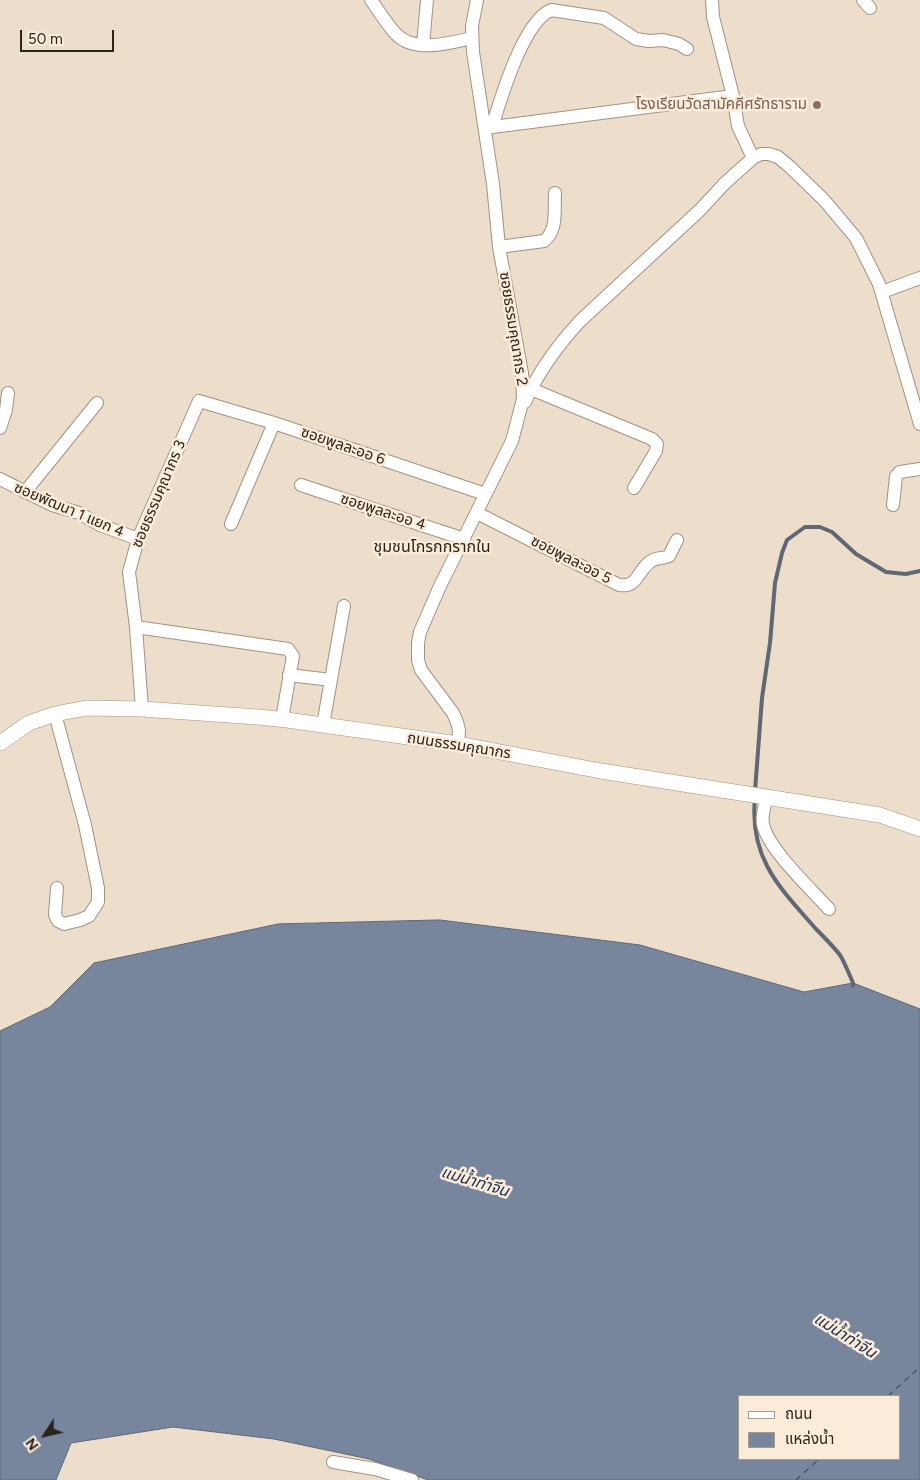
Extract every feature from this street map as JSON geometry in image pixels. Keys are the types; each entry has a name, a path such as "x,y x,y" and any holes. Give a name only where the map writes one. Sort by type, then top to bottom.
{"street":[{"path":"371,0 397,35 409,42 444,45 472,38"},
{"path":"423,44 427,0"},
{"name":"ซอยธรรมคุณากร 2","path":"458,744 459,730 453,713 421,670 417,651 420,632 512,441 523,399 522,373 499,247 488,127 475,72 472,38 477,0"},
{"path":"712,0 713,17 733,96 738,126 752,158"},
{"path":"687,49 679,44 663,40 649,41 636,39 604,18 551,10 543,13 525,40 488,127 733,96"},
{"path":"520,415 531,389 564,339 580,321 700,210 752,158 761,154 769,154 778,157 824,200 856,238 882,292 920,424"},
{"path":"499,247 547,239 554,230 555,194"},
{"path":"882,292 920,278"},
{"path":"531,389 652,439 657,444 656,451 634,488"},
{"path":"0,428 6,410 8,394"},
{"name":"ซอยพูลละออ 6","path":"199,401 274,423 485,494"},
{"name":"ซอยธรรมคุณากร 3","path":"142,709 136,628 129,572 138,539 199,401"},
{"path":"24,492 97,403"},
{"path":"231,524 274,423"},
{"path":"893,505 896,476 900,472 920,469"},
{"name":"ซอยพัฒนา 1 แยก 4","path":"0,479 52,505 79,513 100,524 138,539"},
{"name":"ซอยพูลละออ 4","path":"302,485 464,539"},
{"name":"ซอยพูลละออ 5","path":"477,513 619,585 626,586 633,583 651,560 669,556 677,540"},
{"path":"323,725 344,606"},
{"path":"136,628 288,649 293,656 282,719"},
{"path":"290,675 331,680"},
{"name":"ถนนธรรมคุณากร","path":"0,743 29,723 55,714 86,708 142,709 282,719 458,744 601,771 880,815 906,822 920,829"},
{"path":"55,714 85,826 98,888 98,902 89,916 64,924 58,921 55,915 57,888"},
{"path":"764,797 762,823 767,836 774,848 829,909"},
{"path":"333,1462 375,1469 412,1480"}],"water":[{"name":"แม่น้ำท่าจีน","path":"440,920 640,945 804,992 853,983 920,1009 920,1480 428,1480 369,1459 274,1439 173,1427 71,1443 56,1480 0,1480 0,1031 50,1007 94,963 278,924"}],"waterway":[{"path":"755,791 762,698 770,643 775,583 787,540 805,527 820,527 832,532 856,554 886,572 906,574 920,571"},
{"path":"755,798 754,819 757,838 769,870 790,899 840,955 853,986"}],"ferry route":[{"path":"889,1395 920,1367"},
{"path":"796,1480 818,1460"}],"place":[{"name":"โรงเรียนวัดสามัคคีศรัทธาราม","path":"817,105"}],"district":[{"name":"ชุมชนโกรกกรากใน","path":"432,547"}]}
